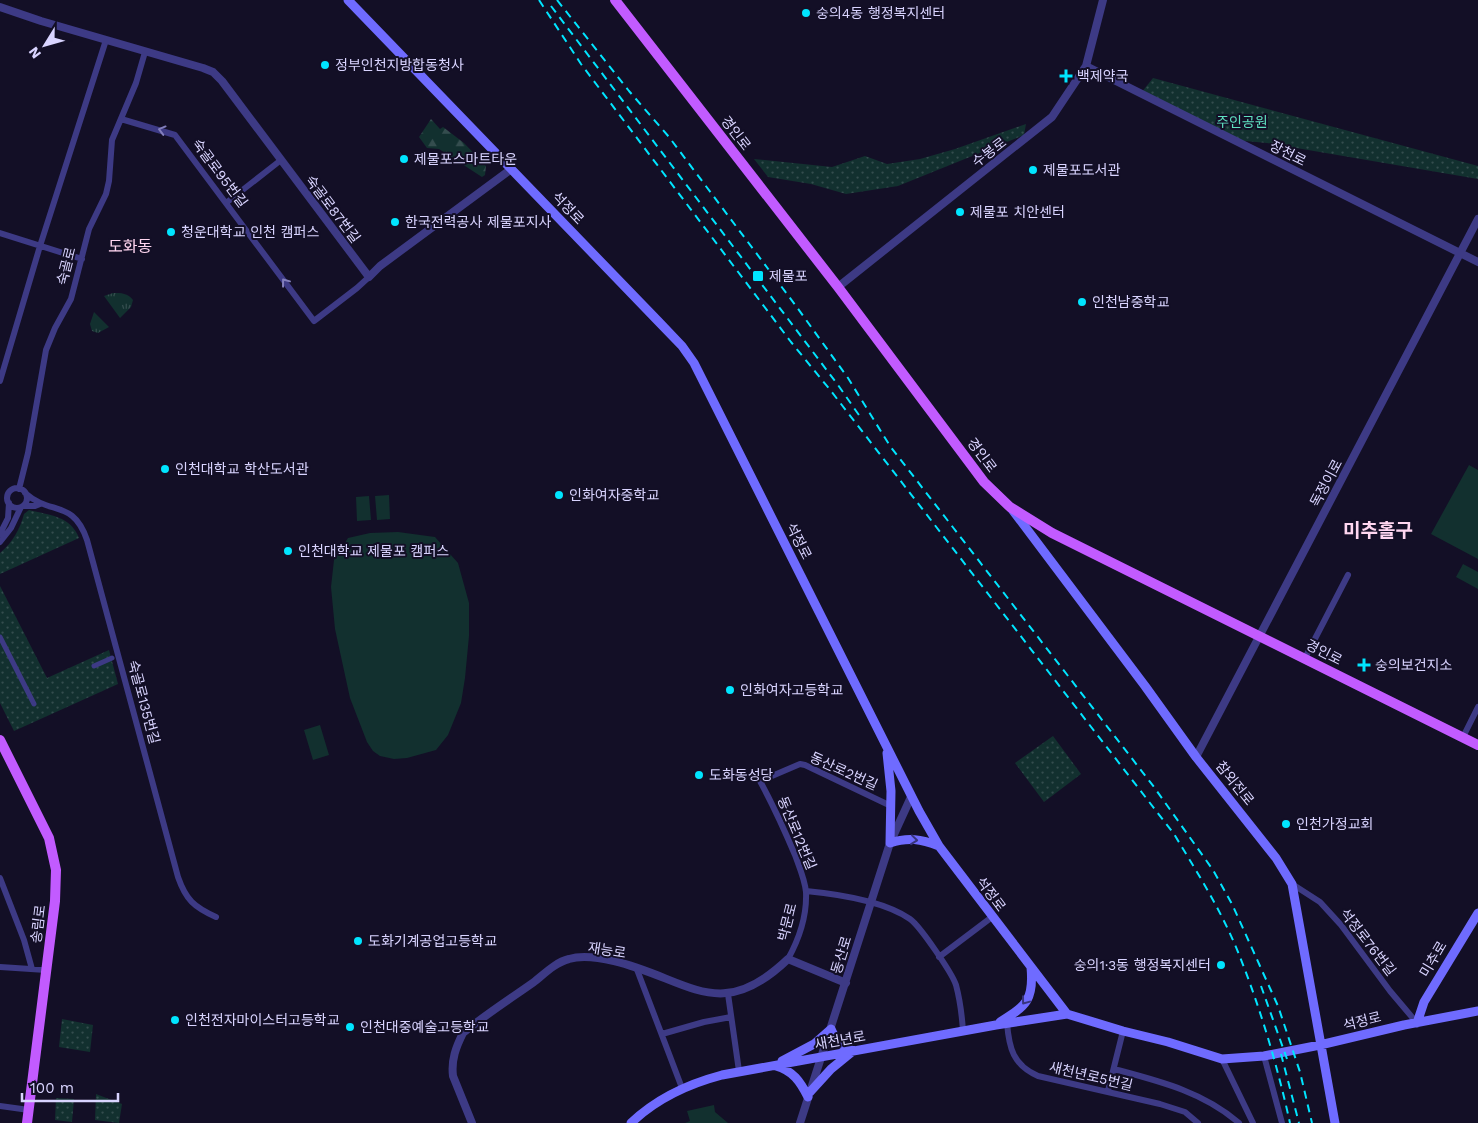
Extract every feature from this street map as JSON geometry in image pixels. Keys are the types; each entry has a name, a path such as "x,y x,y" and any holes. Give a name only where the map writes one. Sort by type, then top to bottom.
{"main road":[{"name":"석정로","path":"348,0 510,170 682,346 694,363 885,743 910,797 939,846 1067,1014 1222,1058 1264,1056 1417,1022 1478,1011"},
{"name":"경인로","path":"615,0 838,286 984,482 1010,507 1052,533 1478,745"},
{"name":"참외전로","path":"1010,507 1146,686 1196,757 1276,858 1292,884 1335,1123"},
{"name":"송림로","path":"0,740 49,838 56,870 55,901 27,1123"},
{"path":"885,743 891,782 890,843 908,838 918,839 939,846"},
{"name":"미추로","path":"1417,1022 1424,1002 1478,913"},
{"path":"996,1025 1016,1012 1028,998 1032,982 1031,966"},
{"name":"새천년로","path":"631,1123 654,1105 682,1088 702,1080 739,1071 1067,1014"},
{"path":"830,1029 835,1039 841,1045 854,1051 831,1069 809,1095 792,1073 786,1069 773,1066 814,1044 830,1029"}],"street":[{"name":"수봉로","path":"838,286 1052,117 1086,66 1103,0"},
{"name":"숙골로87번길","path":"0,7 213,72 222,81 369,277"},
{"path":"0,381 40,246 106,40"},
{"name":"숙골로","path":"0,534 8,518 9,504 7,498 9,492 19,489 28,453 46,350 55,328 71,299 89,229 108,188 112,140 136,83 145,52"},
{"name":"장천로","path":"1086,66 1478,262"},
{"name":"숙골로95번길","path":"121,119 174,133 314,321 369,277"},
{"path":"226,203 281,160"},
{"path":"369,277 380,266 510,170"},
{"name":"독정이로","path":"1196,757 1478,219"},
{"path":"0,233 82,260"},
{"path":"0,542 11,528 26,501 25,493 19,489"},
{"name":"숙골로135번길","path":"25,493 40,504 68,512 78,521 85,534 178,877 189,900 198,908 216,917"},
{"path":"9,504 13,507 22,506"},
{"name":"숙골로135번길","path":"22,506 40,504"},
{"path":"1305,658 1348,575"},
{"path":"0,637 34,704"},
{"path":"94,666 112,658"},
{"path":"1463,737 1478,707"},
{"name":"동산로2번길","path":"760,781 800,764 891,806"},
{"name":"동산로12번길","path":"760,781 786,832 800,867 806,891 833,894 871,902 913,921 939,957 956,985 963,1031"},
{"name":"동산로","path":"800,1123 890,843 910,797"},
{"path":"0,878 24,940 32,969"},
{"name":"석정로76번길","path":"1292,884 1320,902 1341,925 1390,992 1417,1022"},
{"name":"박문로","path":"788,959 799,935 806,891"},
{"path":"939,957 992,917"},
{"name":"재능로","path":"472,1123 452,1069 455,1051 463,1034 567,960 580,958 604,959 636,967 702,992 728,994 744,990 761,982 788,959"},
{"path":"788,959 846,983"},
{"path":"0,967 46,970"},
{"path":"636,967 682,1088"},
{"path":"728,994 739,1071"},
{"path":"662,1034 704,1022 731,1017"},
{"name":"새천년로5번길","path":"1007,1023 1011,1048 1018,1063 1029,1072 1038,1076 1160,1104 1185,1112 1198,1123"},
{"path":"1108,1092 1123,1031"},
{"path":"1264,1056 1282,1123"},
{"path":"1222,1058 1253,1123"},
{"path":"1114,1069 1183,1088 1230,1114 1239,1123"},
{"path":"0,1106 29,1110"}],"green space":[{"name":"주인공원","path":"1153,78 1478,166 1478,179 1267,143 1234,140 1141,93"},
{"path":"431,119 440,129 443,127 464,143 486,166 485,175 482,177 439,149 427,148 419,137"},
{"path":"1026,124 1024,135 898,186 846,194 811,184 768,177 754,159 832,167 865,156 887,164 920,159 955,149"},
{"path":"122,293 133,300 131,307 120,318 104,296"},
{"path":"94,312 109,327 98,333 92,331 90,324"},
{"path":"1469,465 1478,470 1478,559 1431,534"},
{"path":"389,495 390,519 377,520 375,496"},
{"path":"369,496 371,520 357,521 356,497"},
{"path":"29,510 52,515 65,521 71,525 79,538 0,574 0,553 12,540 24,514"},
{"path":"398,532 435,537 458,563 469,603 469,636 461,703 448,735 436,750 407,758 394,759 380,756 373,751 367,742 350,698 335,629 331,587 334,560 348,538 370,533"},
{"path":"1463,564 1478,572 1478,589 1456,577"},
{"path":"0,586 47,678 109,650 118,684 14,731 0,703"},
{"path":"320,725 329,755 313,760 304,730"},
{"path":"1053,736 1081,774 1044,802 1015,763"},
{"path":"62,1019 93,1025 90,1052 59,1047"},
{"path":"96,1094 122,1104 119,1123 95,1120"},
{"path":"56,1098 74,1099 72,1122 55,1120"},
{"path":"714,1105 715,1112 728,1123 685,1123 690,1121 687,1111"}],"railway":[{"path":"539,0 581,64 791,342 1174,834 1216,906 1238,952 1267,1036 1290,1123"},
{"path":"557,0 629,91 669,137 848,378 890,446 1154,787 1213,870 1232,904 1278,1006 1300,1072 1312,1123"},
{"path":"551,6 861,418"},
{"path":"1261,986 1287,1059"},
{"path":"1281,1054 1299,1123"}],"place":[{"name":"숭의4동 행정복지센터","path":"806,13"},
{"name":"정부인천지방합동청사","path":"325,65"},
{"name":"백제약국","path":"1066,76"},
{"name":"제물포스마트타운","path":"404,159"},
{"name":"제물포도서관","path":"1033,170"},
{"name":"제물포 치안센터","path":"960,212"},
{"name":"한국전력공사 제물포지사","path":"395,222"},
{"name":"청운대학교 인천 캠퍼스","path":"171,232"},
{"name":"제물포","path":"758,276"},
{"name":"인천남중학교","path":"1082,302"},
{"name":"인천대학교 학산도서관","path":"165,469"},
{"name":"인화여자중학교","path":"559,495"},
{"name":"인천대학교 제물포 캠퍼스","path":"288,551"},
{"name":"숭의보건지소","path":"1364,665"},
{"name":"인화여자고등학교","path":"730,690"},
{"name":"도화동성당","path":"699,775"},
{"name":"인천가정교회","path":"1286,824"},
{"name":"도화기계공업고등학교","path":"358,941"},
{"name":"숭의1·3동 행정복지센터","path":"1221,965"},
{"name":"인천전자마이스터고등학교","path":"175,1020"},
{"name":"인천대중예술고등학교","path":"350,1027"}],"district":[{"name":"도화동","path":"130,246"},
{"name":"미추홀구","path":"1378,530"}]}
